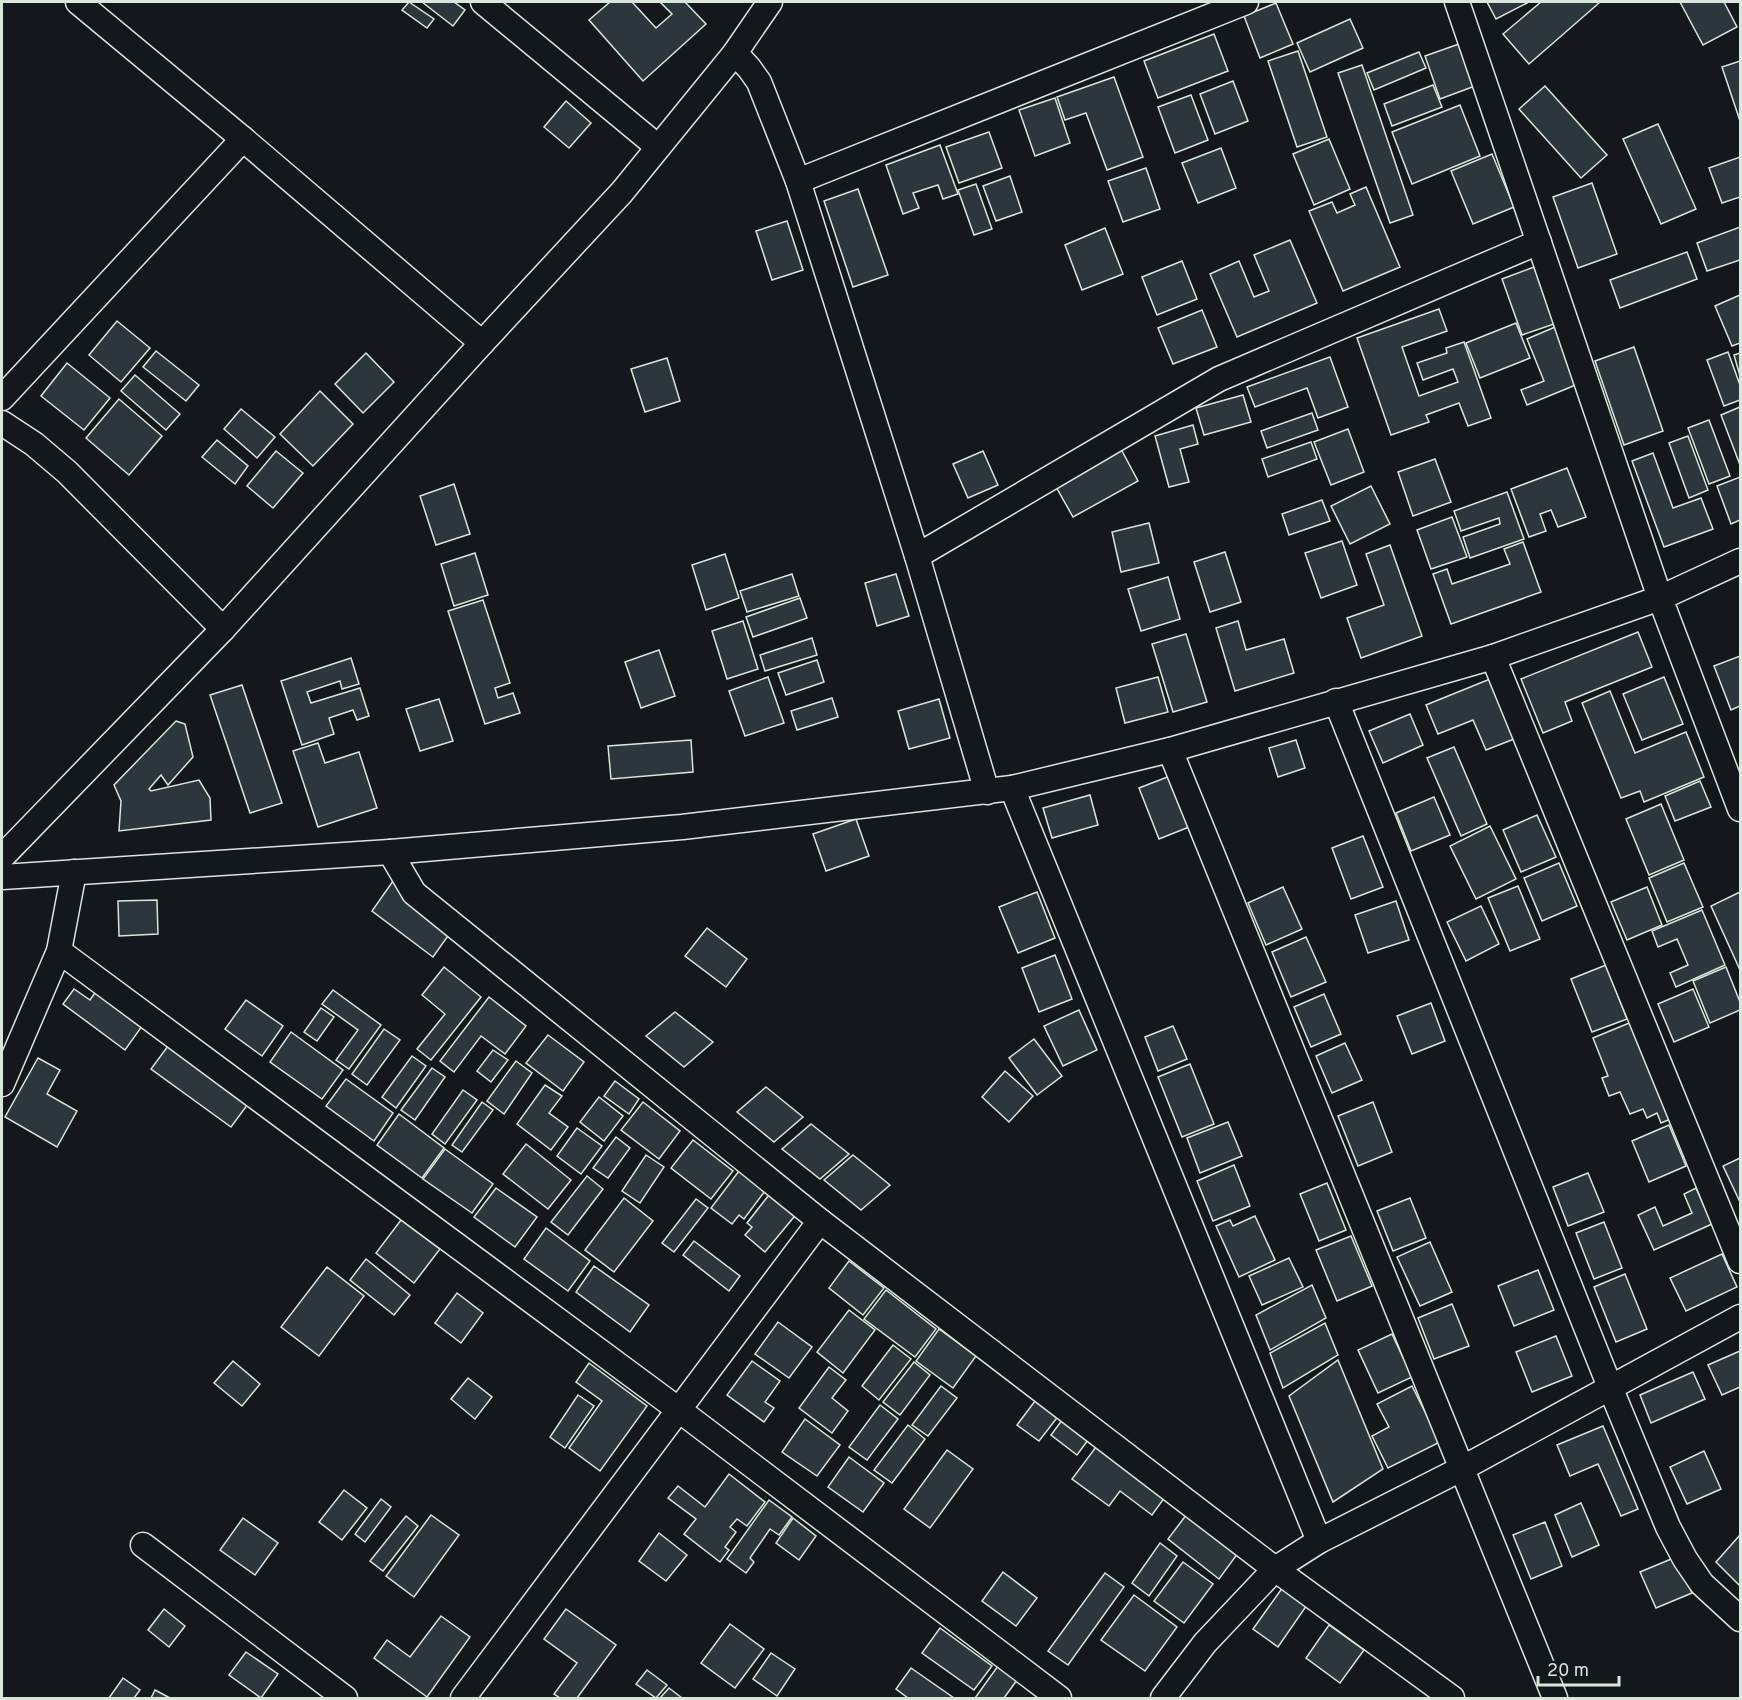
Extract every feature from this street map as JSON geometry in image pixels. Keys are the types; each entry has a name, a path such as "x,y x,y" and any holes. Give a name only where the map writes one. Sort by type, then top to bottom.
{"street":[{"path":"78,2 482,343"},
{"path":"483,2 658,147"},
{"path":"2,857 223,629 622,192 735,52 770,2"},
{"path":"798,181 1246,2"},
{"path":"1457,2 1660,598 1740,809"},
{"path":"735,52 759,82 798,181 917,556 987,792"},
{"path":"2,398 243,139"},
{"path":"917,556 1219,379 1539,242"},
{"path":"2,423 34,444 67,472 223,629"},
{"path":"2,877 390,852 682,827 1012,789 1170,750 1493,657 1660,598 1740,561"},
{"path":"1493,657 1740,1261"},
{"path":"1336,701 1610,1388 1668,1527 1702,1584 1740,1619"},
{"path":"1170,750 1555,1698"},
{"path":"1012,789 1319,1541"},
{"path":"390,852 414,893 820,1221 1275,1569 1452,1698"},
{"path":"2,1084 59,951 74,872"},
{"path":"59,951 679,1410 1059,1698"},
{"path":"463,1698 820,1221"},
{"path":"1163,1698 1205,1643 1275,1569 1319,1541 1462,1468 1740,1317"},
{"path":"143,1545 345,1698"}],"building":[{"path":"409,2 434,19 427,28 402,10"},
{"path":"422,2 454,2 465,10 453,26"},
{"path":"610,2 632,2 656,28 672,14 660,2 685,2 706,24 643,81 589,20"},
{"path":"1487,2 1526,2 1527,3 1496,19"},
{"path":"1541,2 1599,3 1529,64 1503,34"},
{"path":"1680,2 1724,2 1737,27 1703,45"},
{"path":"1276,3 1293,44 1260,58 1244,16"},
{"path":"1350,19 1363,48 1310,72 1297,43"},
{"path":"1214,34 1228,71 1158,98 1144,61"},
{"path":"1459,44 1475,86 1440,99 1425,56"},
{"path":"1298,51 1327,137 1297,147 1268,61"},
{"path":"1419,52 1426,68 1374,90 1367,73"},
{"path":"1740,61 1740,121 1722,67"},
{"path":"1362,65 1413,215 1390,223 1338,73"},
{"path":"1114,77 1143,157 1107,170 1086,113 1065,120 1057,97"},
{"path":"1233,81 1248,121 1215,134 1200,94"},
{"path":"1433,85 1442,107 1392,126 1384,104"},
{"path":"1545,86 1607,155 1581,178 1519,109"},
{"path":"1191,95 1208,140 1175,153 1158,107"},
{"path":"1055,98 1070,143 1035,156 1019,110"},
{"path":"566,101 591,123 569,148 544,127"},
{"path":"1460,105 1480,156 1412,184 1392,132"},
{"path":"1658,124 1696,209 1661,224 1623,139"},
{"path":"989,132 1002,168 959,183 946,147"},
{"path":"1329,139 1350,189 1314,205 1293,154"},
{"path":"940,145 958,194 943,199 938,185 913,193 919,208 903,214 886,165"},
{"path":"1221,148 1236,188 1198,203 1182,163"},
{"path":"1492,154 1514,207 1473,224 1451,171"},
{"path":"1740,157 1740,197 1722,203 1709,168"},
{"path":"1146,168 1160,209 1123,222 1108,181"},
{"path":"1010,176 1022,212 996,221 983,186"},
{"path":"1592,183 1617,254 1578,268 1553,197"},
{"path":"976,184 992,229 974,235 958,190"},
{"path":"1366,187 1400,267 1343,291 1309,211 1332,202 1337,213 1355,205 1350,194"},
{"path":"858,189 888,275 853,287 824,201"},
{"path":"787,221 803,270 772,280 756,231"},
{"path":"1740,227 1740,260 1707,271 1697,243"},
{"path":"1105,228 1123,274 1082,290 1065,245"},
{"path":"1290,240 1317,303 1237,337 1210,274 1239,261 1254,297 1269,291 1254,255"},
{"path":"1687,252 1697,279 1620,308 1610,280"},
{"path":"1182,261 1197,299 1157,315 1142,277"},
{"path":"1534,267 1554,324 1522,335 1502,279"},
{"path":"1740,295 1740,343 1732,346 1715,306"},
{"path":"1439,309 1447,331 1402,347 1419,396 1458,382 1453,369 1423,380 1417,363 1447,353 1446,348 1464,342 1491,418 1468,426 1459,403 1426,415 1429,422 1391,435 1357,338"},
{"path":"1202,310 1217,347 1173,364 1158,328"},
{"path":"117,321 150,348 121,382 89,355"},
{"path":"1516,323 1530,358 1480,378 1466,343"},
{"path":"1555,327 1578,384 1527,405 1521,390 1544,381 1527,339"},
{"path":"1634,347 1663,431 1624,445 1595,361"},
{"path":"156,351 199,385 186,401 143,367"},
{"path":"1728,352 1740,385 1740,400 1724,406 1707,360"},
{"path":"366,353 394,382 363,413 335,384"},
{"path":"1740,353 1740,376 1734,355"},
{"path":"1330,357 1348,407 1318,418 1307,388 1255,407 1247,387"},
{"path":"667,358 680,401 645,412 631,369"},
{"path":"67,363 110,398 84,430 41,396"},
{"path":"135,375 180,414 166,430 121,391"},
{"path":"320,391 353,424 313,466 280,434"},
{"path":"1243,395 1251,422 1204,435 1196,408"},
{"path":"119,399 162,436 129,475 86,438"},
{"path":"1740,407 1740,465 1721,415"},
{"path":"241,409 275,437 257,458 224,429"},
{"path":"1312,413 1318,430 1267,448 1261,431"},
{"path":"1709,420 1730,476 1709,484 1688,428"},
{"path":"1193,425 1198,444 1180,449 1189,482 1169,487 1155,436"},
{"path":"1348,429 1364,472 1331,485 1314,442"},
{"path":"1688,436 1708,490 1689,498 1669,443"},
{"path":"217,440 248,466 235,484 202,457"},
{"path":"1311,442 1317,459 1268,477 1262,459"},
{"path":"1121,449 1138,481 1073,517 1055,485"},
{"path":"276,451 303,473 273,508 247,486"},
{"path":"983,451 998,485 968,498 953,464"},
{"path":"1653,453 1673,508 1701,498 1713,529 1664,547 1632,461"},
{"path":"1435,459 1451,502 1413,516 1398,472"},
{"path":"1567,468 1586,517 1558,527 1551,510 1540,514 1546,531 1529,537 1511,489"},
{"path":"1740,477 1740,520 1731,524 1717,486"},
{"path":"454,484 470,534 436,545 420,496"},
{"path":"1371,486 1390,524 1350,544 1331,506"},
{"path":"1507,492 1524,539 1470,558 1463,537 1500,524 1499,518 1461,531 1454,511"},
{"path":"1322,500 1330,521 1289,535 1282,514"},
{"path":"1452,517 1467,557 1431,569 1417,530"},
{"path":"1149,523 1159,563 1121,572 1112,532"},
{"path":"1342,541 1357,585 1321,598 1305,553"},
{"path":"1523,542 1541,592 1451,624 1433,574 1447,569 1452,584 1510,564 1504,549"},
{"path":"1390,545 1422,636 1361,658 1347,618 1384,605 1366,554"},
{"path":"1225,552 1241,602 1210,612 1194,562"},
{"path":"475,553 488,595 454,606 441,564"},
{"path":"725,554 739,598 706,610 692,565"},
{"path":"792,574 799,596 747,612 740,591"},
{"path":"896,574 909,616 877,626 865,583"},
{"path":"1168,577 1180,619 1141,631 1128,589"},
{"path":"800,598 807,618 753,637 746,617"},
{"path":"483,600 510,683 495,688 498,698 513,693 520,713 485,724 448,611"},
{"path":"743,621 758,669 727,679 712,631"},
{"path":"1238,621 1246,650 1284,639 1294,673 1235,691 1216,628"},
{"path":"1638,632 1652,667 1565,702 1572,721 1543,733 1521,679"},
{"path":"1186,634 1207,702 1173,712 1152,644"},
{"path":"812,638 817,655 765,671 760,655"},
{"path":"659,650 675,696 641,708 625,662"},
{"path":"1740,656 1740,706 1731,710 1714,666"},
{"path":"351,658 359,684 342,689 340,681 307,692 311,703 360,688 369,716 357,720 353,710 329,718 334,734 302,745 281,681"},
{"path":"817,660 824,682 786,695 778,673"},
{"path":"768,677 784,723 745,736 729,691"},
{"path":"1158,677 1168,712 1125,723 1116,688"},
{"path":"1664,677 1683,724 1642,740 1623,694"},
{"path":"1490,679 1514,739 1486,750 1473,720 1438,734 1426,705"},
{"path":"242,685 282,803 250,813 210,695"},
{"path":"1610,691 1635,753 1686,732 1704,777 1644,802 1640,791 1621,798 1582,703"},
{"path":"832,698 838,717 797,730 791,711"},
{"path":"439,699 453,741 420,751 406,709"},
{"path":"939,699 950,738 909,749 898,711"},
{"path":"1410,714 1423,745 1383,763 1369,731"},
{"path":"176,721 185,724 193,757 168,785 161,775 149,789 151,791 199,780 210,798 211,820 119,831 121,801 114,785"},
{"path":"691,740 693,772 611,779 608,746"},
{"path":"1296,740 1305,768 1278,777 1269,748"},
{"path":"318,743 325,763 359,752 377,808 318,827 293,751"},
{"path":"1454,747 1487,824 1461,836 1427,758"},
{"path":"1170,776 1189,827 1159,839 1139,788"},
{"path":"1700,781 1711,807 1675,821 1665,796"},
{"path":"1090,795 1098,825 1052,838 1043,808"},
{"path":"1434,797 1450,835 1411,851 1396,813"},
{"path":"1661,804 1684,860 1649,875 1626,819"},
{"path":"1537,815 1556,857 1521,872 1503,830"},
{"path":"856,819 869,856 826,871 813,834"},
{"path":"1490,826 1516,879 1476,899 1450,846"},
{"path":"1363,836 1383,887 1351,899 1332,848"},
{"path":"1559,863 1577,906 1542,921 1524,878"},
{"path":"1684,863 1703,907 1667,922 1649,878"},
{"path":"393,881 455,926 433,957 372,911"},
{"path":"1518,886 1540,939 1510,951 1488,898"},
{"path":"1283,887 1302,929 1266,945 1248,903"},
{"path":"1647,887 1662,925 1627,940 1611,902"},
{"path":"1037,892 1055,938 1018,953 999,907"},
{"path":"1740,892 1740,970 1711,906"},
{"path":"157,900 158,934 119,936 118,901"},
{"path":"1396,901 1409,940 1368,953 1355,915"},
{"path":"1481,906 1499,944 1466,961 1447,922"},
{"path":"1702,910 1725,965 1676,987 1670,973 1688,965 1677,939 1658,947 1652,931"},
{"path":"707,928 747,959 726,987 685,956"},
{"path":"1306,937 1326,982 1291,997 1272,952"},
{"path":"1055,955 1072,999 1039,1012 1022,968"},
{"path":"1606,965 1627,1019 1592,1032 1571,979"},
{"path":"444,967 481,997 431,1060 417,1049 445,1014 422,995"},
{"path":"1726,967 1740,1002 1740,1010 1710,1023 1693,981"},
{"path":"99,987 145,1022 125,1050 63,1004 74,989 90,1000"},
{"path":"1693,989 1709,1027 1674,1042 1658,1004"},
{"path":"333,990 381,1025 349,1069 336,1060 358,1030 322,1004"},
{"path":"1324,994 1341,1034 1311,1047 1294,1007"},
{"path":"489,997 526,1026 505,1054 481,1036 454,1072 440,1061"},
{"path":"246,1000 283,1026 262,1056 225,1029"},
{"path":"1431,1003 1445,1041 1412,1054 1397,1016"},
{"path":"321,1008 334,1017 317,1041 304,1032"},
{"path":"1079,1010 1097,1050 1063,1066 1044,1026"},
{"path":"675,1012 713,1042 684,1067 646,1036"},
{"path":"1634,1021 1673,1118 1661,1123 1657,1113 1647,1118 1643,1109 1630,1114 1620,1092 1609,1096 1602,1078 1608,1076 1593,1038"},
{"path":"1173,1026 1187,1059 1158,1071 1145,1037"},
{"path":"384,1029 400,1040 367,1085 352,1074"},
{"path":"291,1032 343,1070 322,1099 270,1062"},
{"path":"548,1035 584,1062 563,1091 526,1063"},
{"path":"1034,1039 1062,1076 1037,1095 1009,1058"},
{"path":"1345,1043 1362,1080 1332,1093 1316,1056"},
{"path":"168,1046 248,1104 231,1127 151,1069"},
{"path":"493,1050 508,1060 491,1082 477,1071"},
{"path":"412,1056 426,1066 396,1108 382,1097"},
{"path":"38,1058 60,1070 47,1094 77,1111 57,1147 5,1117"},
{"path":"516,1061 532,1073 504,1114 487,1101"},
{"path":"1190,1064 1214,1124 1182,1137 1158,1077"},
{"path":"432,1068 445,1077 415,1120 401,1110"},
{"path":"1005,1071 1033,1096 1009,1122 982,1097"},
{"path":"346,1079 393,1113 374,1141 326,1106"},
{"path":"615,1081 639,1099 629,1114 604,1096"},
{"path":"545,1085 562,1096 549,1113 568,1127 551,1150 517,1124"},
{"path":"766,1087 803,1117 774,1142 737,1112"},
{"path":"463,1090 477,1100 445,1144 432,1134"},
{"path":"599,1097 623,1116 604,1141 580,1122"},
{"path":"482,1102 493,1110 462,1152 452,1145"},
{"path":"643,1102 680,1131 659,1159 621,1130"},
{"path":"1373,1102 1392,1152 1358,1166 1338,1116"},
{"path":"399,1114 444,1148 422,1178 377,1145"},
{"path":"1228,1122 1242,1156 1200,1173 1187,1138"},
{"path":"811,1124 849,1154 820,1179 782,1149"},
{"path":"1669,1125 1686,1166 1649,1182 1632,1141"},
{"path":"577,1128 602,1146 581,1174 557,1156"},
{"path":"616,1137 630,1148 608,1178 593,1168"},
{"path":"693,1140 733,1171 711,1199 671,1168"},
{"path":"526,1144 571,1180 548,1209 503,1174"},
{"path":"445,1149 493,1184 472,1213 423,1179"},
{"path":"646,1155 664,1167 640,1203 622,1191"},
{"path":"853,1155 890,1185 861,1210 824,1180"},
{"path":"1740,1158 1740,1202 1723,1166"},
{"path":"1234,1165 1250,1206 1213,1221 1197,1181"},
{"path":"742,1167 768,1187 744,1219 739,1215 732,1224 711,1208"},
{"path":"1588,1173 1604,1212 1568,1226 1553,1187"},
{"path":"587,1176 603,1189 568,1235 551,1222"},
{"path":"1327,1183 1346,1230 1319,1241 1300,1194"},
{"path":"496,1188 537,1217 515,1247 474,1217"},
{"path":"1696,1188 1712,1224 1654,1250 1638,1215 1655,1207 1663,1226 1692,1213 1684,1194"},
{"path":"772,1191 798,1212 765,1252 745,1235 752,1227 747,1223"},
{"path":"624,1198 653,1221 614,1272 585,1250"},
{"path":"1410,1198 1426,1238 1393,1251 1377,1211"},
{"path":"696,1199 708,1208 674,1252 662,1243"},
{"path":"1255,1216 1275,1260 1239,1277 1216,1226 1230,1220 1233,1226"},
{"path":"401,1220 440,1249 414,1283 376,1253"},
{"path":"1604,1222 1622,1268 1594,1279 1576,1233"},
{"path":"546,1228 590,1261 568,1291 524,1259"},
{"path":"1351,1236 1372,1286 1337,1301 1316,1250"},
{"path":"694,1241 740,1276 729,1291 683,1255"},
{"path":"1430,1242 1452,1292 1420,1306 1397,1257"},
{"path":"1722,1254 1737,1287 1686,1311 1670,1278"},
{"path":"1289,1258 1303,1287 1262,1305 1249,1276"},
{"path":"366,1259 410,1295 394,1315 350,1280"},
{"path":"849,1261 884,1288 863,1315 829,1288"},
{"path":"594,1266 649,1305 630,1332 576,1292"},
{"path":"327,1267 364,1296 319,1356 281,1327"},
{"path":"1538,1270 1554,1310 1514,1326 1498,1286"},
{"path":"1625,1274 1647,1329 1616,1342 1594,1287"},
{"path":"1312,1285 1326,1318 1270,1350 1256,1315"},
{"path":"886,1290 936,1329 915,1357 864,1319"},
{"path":"457,1293 483,1313 461,1343 435,1323"},
{"path":"1452,1304 1469,1346 1434,1359 1418,1318"},
{"path":"849,1310 875,1330 843,1373 817,1352"},
{"path":"778,1322 812,1347 789,1378 755,1354"},
{"path":"1325,1323 1338,1355 1283,1388 1270,1353"},
{"path":"939,1329 976,1356 953,1388 916,1361"},
{"path":"1392,1334 1412,1377 1378,1393 1358,1350"},
{"path":"1556,1336 1572,1376 1532,1392 1516,1352"},
{"path":"893,1345 911,1359 879,1400 862,1386"},
{"path":"1740,1351 1740,1387 1722,1395 1708,1365"},
{"path":"1338,1360 1383,1469 1333,1502 1289,1396"},
{"path":"233,1361 260,1384 242,1406 214,1383"},
{"path":"752,1361 780,1381 765,1402 774,1408 764,1422 727,1395"},
{"path":"914,1362 930,1375 900,1415 883,1402"},
{"path":"589,1363 647,1406 600,1471 569,1448 602,1401 576,1382"},
{"path":"829,1367 846,1380 832,1398 848,1411 832,1433 799,1408"},
{"path":"1693,1372 1705,1399 1651,1423 1640,1395"},
{"path":"468,1378 492,1397 475,1419 451,1399"},
{"path":"941,1386 957,1398 928,1436 912,1425"},
{"path":"1412,1386 1440,1442 1388,1468 1372,1436 1389,1427 1377,1404"},
{"path":"578,1395 594,1406 565,1448 550,1437"},
{"path":"1038,1397 1060,1414 1039,1441 1017,1425"},
{"path":"880,1405 898,1419 867,1460 849,1447"},
{"path":"1068,1412 1094,1432 1077,1455 1051,1435"},
{"path":"805,1419 840,1445 817,1476 782,1452"},
{"path":"908,1425 925,1439 892,1483 874,1470"},
{"path":"1603,1426 1638,1509 1621,1516 1598,1464 1570,1476 1557,1445"},
{"path":"1096,1447 1165,1497 1152,1515 1120,1491 1109,1506 1072,1479"},
{"path":"947,1450 973,1469 930,1528 904,1509"},
{"path":"1704,1451 1721,1489 1687,1504 1670,1467"},
{"path":"849,1457 884,1483 863,1512 828,1487"},
{"path":"729,1474 765,1502 747,1526 737,1519 730,1527 736,1532 725,1547 729,1550 720,1562 684,1534 696,1519 668,1498 678,1486 705,1507"},
{"path":"344,1490 367,1508 342,1540 319,1522"},
{"path":"381,1499 391,1507 365,1542 355,1534"},
{"path":"769,1500 792,1517 779,1535 770,1529 750,1558 754,1562 746,1573 727,1559"},
{"path":"1581,1503 1599,1545 1572,1557 1555,1515"},
{"path":"1190,1510 1241,1549 1219,1579 1168,1539"},
{"path":"431,1515 459,1535 414,1597 386,1576"},
{"path":"406,1516 418,1526 383,1571 370,1561"},
{"path":"243,1518 278,1543 255,1575 220,1550"},
{"path":"793,1518 816,1536 799,1560 776,1543"},
{"path":"1545,1522 1562,1566 1531,1579 1513,1535"},
{"path":"659,1533 687,1555 666,1581 639,1561"},
{"path":"1740,1535 1740,1586 1716,1562"},
{"path":"1160,1543 1177,1556 1149,1596 1132,1583"},
{"path":"1676,1557 1692,1593 1656,1608 1640,1572"},
{"path":"1183,1562 1213,1584 1184,1623 1154,1601"},
{"path":"1003,1572 1037,1598 1016,1626 982,1601"},
{"path":"1105,1573 1124,1587 1068,1665 1048,1651"},
{"path":"1283,1587 1307,1605 1278,1647 1253,1629"},
{"path":"1134,1595 1177,1627 1145,1671 1101,1640"},
{"path":"164,1609 185,1626 169,1647 148,1630"},
{"path":"566,1609 616,1645 577,1698 560,1698 554,1694 577,1663 544,1639"},
{"path":"441,1616 470,1637 427,1697 374,1658 387,1640 410,1657"},
{"path":"730,1624 764,1649 735,1688 701,1663"},
{"path":"1329,1625 1364,1650 1340,1683 1306,1658"},
{"path":"940,1628 992,1666 974,1690 922,1653"},
{"path":"246,1652 278,1674 261,1698 229,1675"},
{"path":"771,1653 795,1669 777,1696 753,1679"},
{"path":"998,1666 1017,1680 1004,1698 975,1698"},
{"path":"911,1668 954,1698 908,1698 896,1689"},
{"path":"647,1670 667,1685 656,1698 636,1684"},
{"path":"123,1678 140,1690 134,1698 109,1698"},
{"path":"669,1688 682,1698 660,1698"},
{"path":"155,1690 170,1698 151,1698"}]}
